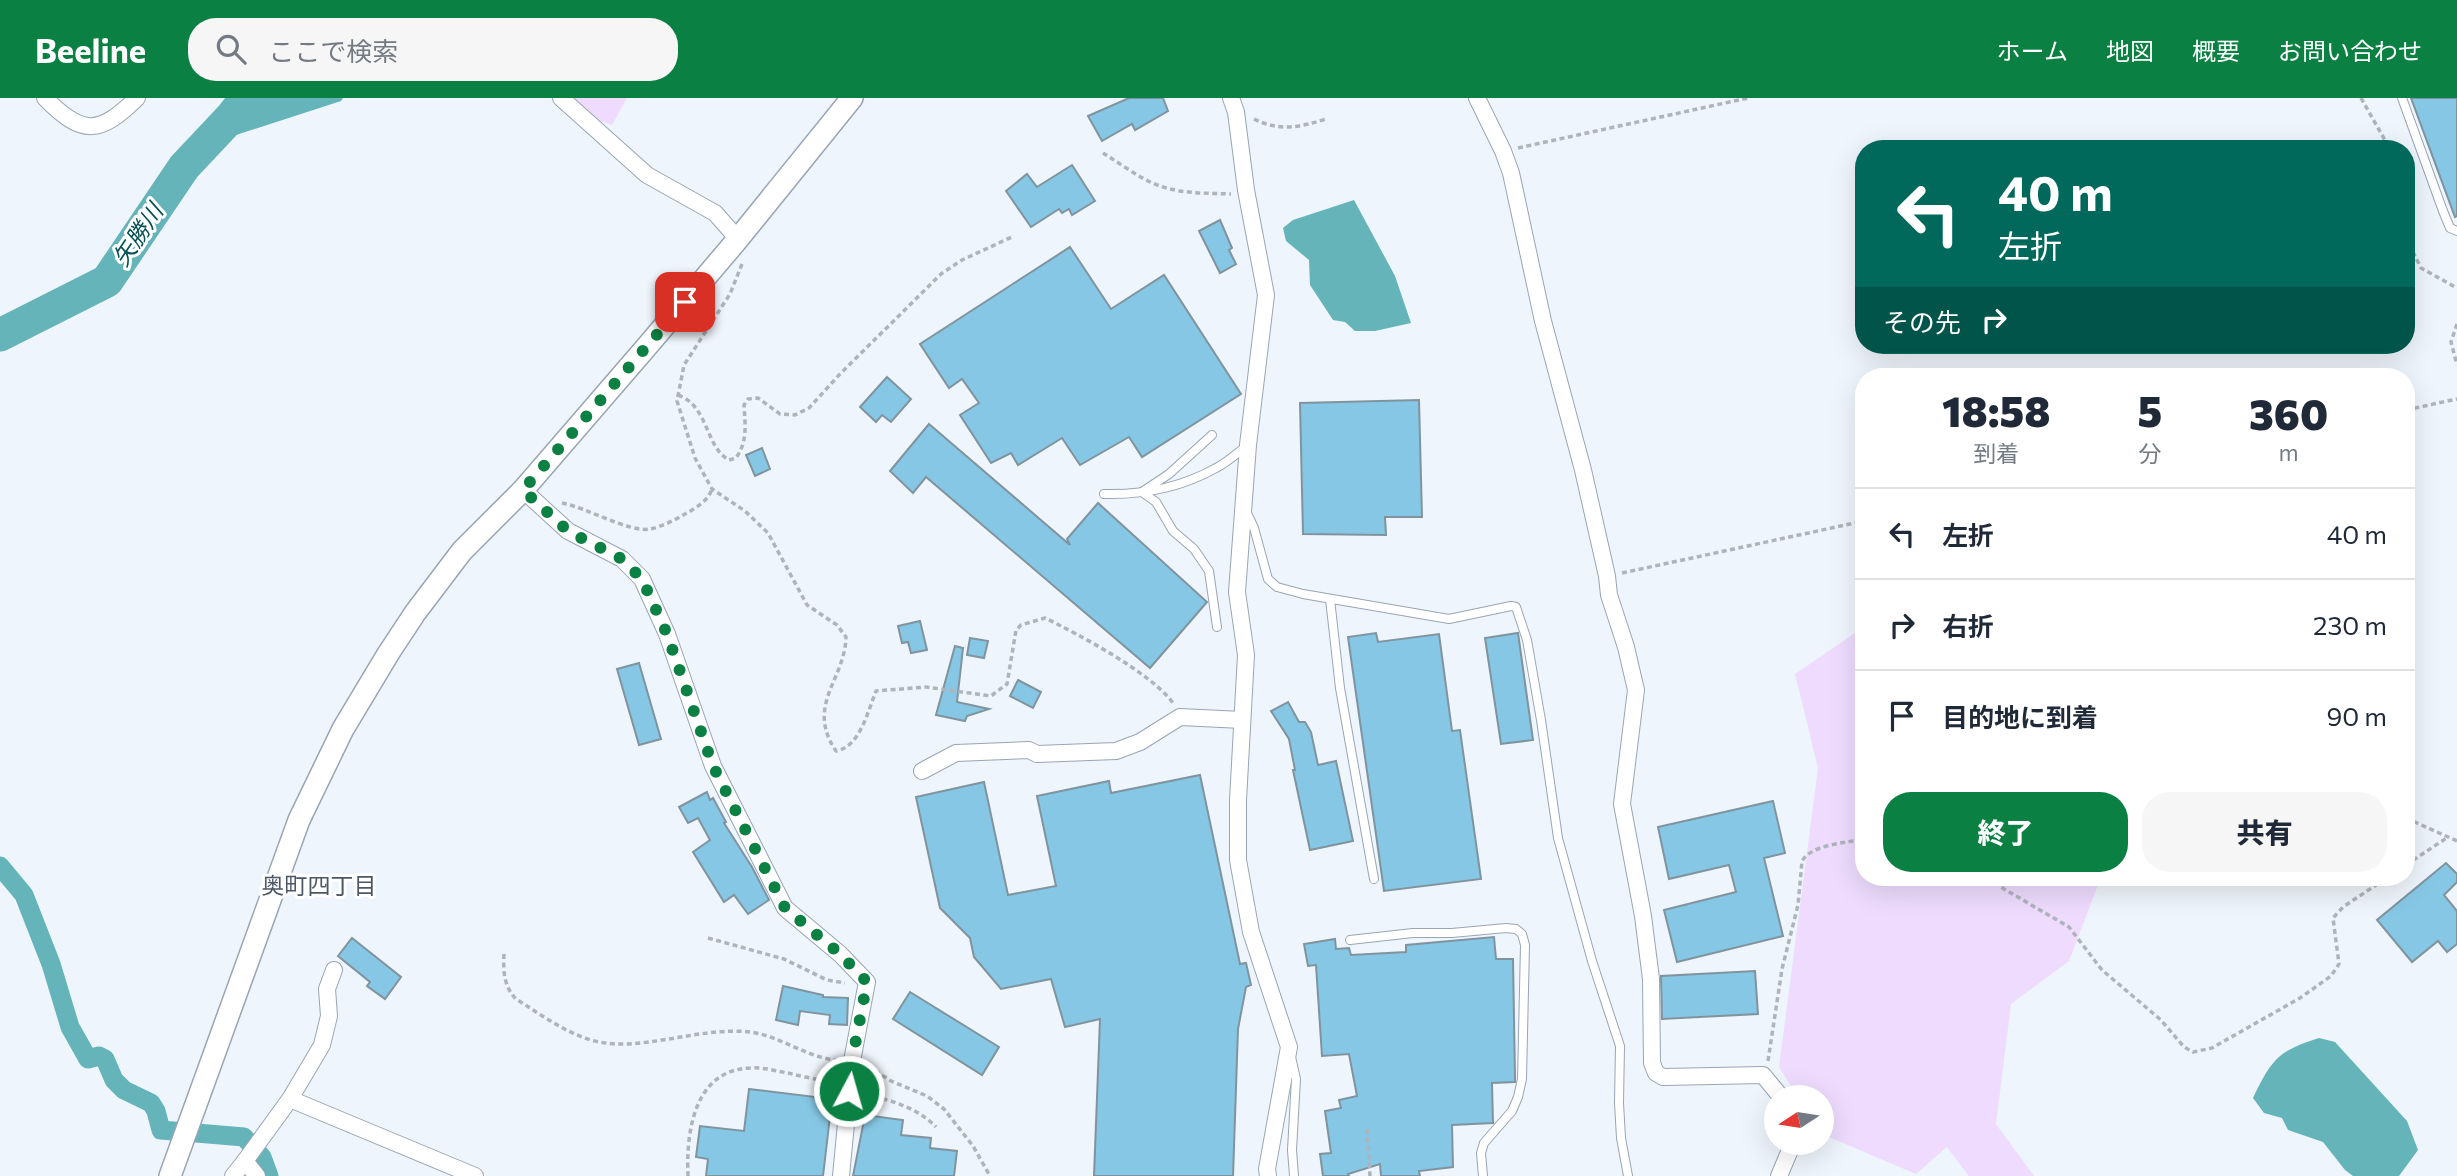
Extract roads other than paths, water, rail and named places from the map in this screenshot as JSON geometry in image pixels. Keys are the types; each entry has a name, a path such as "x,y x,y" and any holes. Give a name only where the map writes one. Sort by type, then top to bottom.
{"street":[{"path":"45,98 74,122 90,127 104,125 117,118 137,98"},
{"path":"561,98 647,175 715,213 738,239"},
{"path":"170,1176 299,820 342,729 415,613 462,551 531,497 852,98"},
{"path":"1477,98 1511,173 1543,321 1583,470 1609,595 1636,690 1622,804 1643,916 1651,979 1652,1063 1656,1073 1663,1077 1763,1075 1772,1085"},
{"path":"1233,104 1266,295 1242,502 1237,592 1245,655 1238,860 1251,932 1289,1047 1267,1169 1268,1176"},
{"path":"531,497 568,531 622,559 642,579 667,634 713,766 785,908 840,954 867,982 853,1058 841,1176"},
{"path":"922,771 956,753 1116,751 1140,742 1180,718 1242,720"},
{"path":"233,1176 290,1100 321,1045 329,1016 327,989 334,970"},
{"path":"290,1100 475,1176"},
{"path":"1779,1176 1788,1155"},
{"path":"245,1161 257,1176"}],"lane":[{"path":"2402,98 2450,228 2457,231"},
{"path":"1142,492 1169,474 1212,435"},
{"path":"1104,494 1129,495 1186,482 1219,467 1248,445"},
{"path":"1142,492 1156,502 1173,531 1194,549 1209,571 1217,627"},
{"path":"1242,502 1254,528 1268,579 1277,587 1330,599 1449,619 1516,607 1527,640 1558,838 1592,961 1620,1046 1621,1138 1628,1176"},
{"path":"1330,599 1340,688 1374,880"},
{"path":"1350,940 1413,933 1506,928 1516,929 1522,934 1525,945 1522,1079 1512,1111 1485,1143 1481,1153 1483,1176"},
{"path":"1289,1047 1296,1079 1292,1150 1294,1176"}],"water":[{"path":"228,98 343,98 341,101 205,145 193,143"},
{"path":"1354,200 1395,276 1411,323 1375,331 1355,331 1345,322 1333,320 1310,285 1309,260 1286,241 1283,228 1293,220"},
{"path":"2319,1038 2335,1042 2407,1121 2418,1150 2399,1176 2353,1176 2323,1142 2288,1130 2282,1118 2264,1113 2253,1098 2271,1065 2278,1058 2294,1047"}],"waterway":[{"name":"矢勝川","path":"0,335 107,281 184,167 246,98"},
{"path":"0,866 24,895 51,964 70,1027 88,1059 99,1056 105,1059 114,1080 124,1090 151,1103 161,1130 244,1137 262,1157 269,1176"}],"district":[{"name":"奥町四丁目","path":"319,886"}]}
